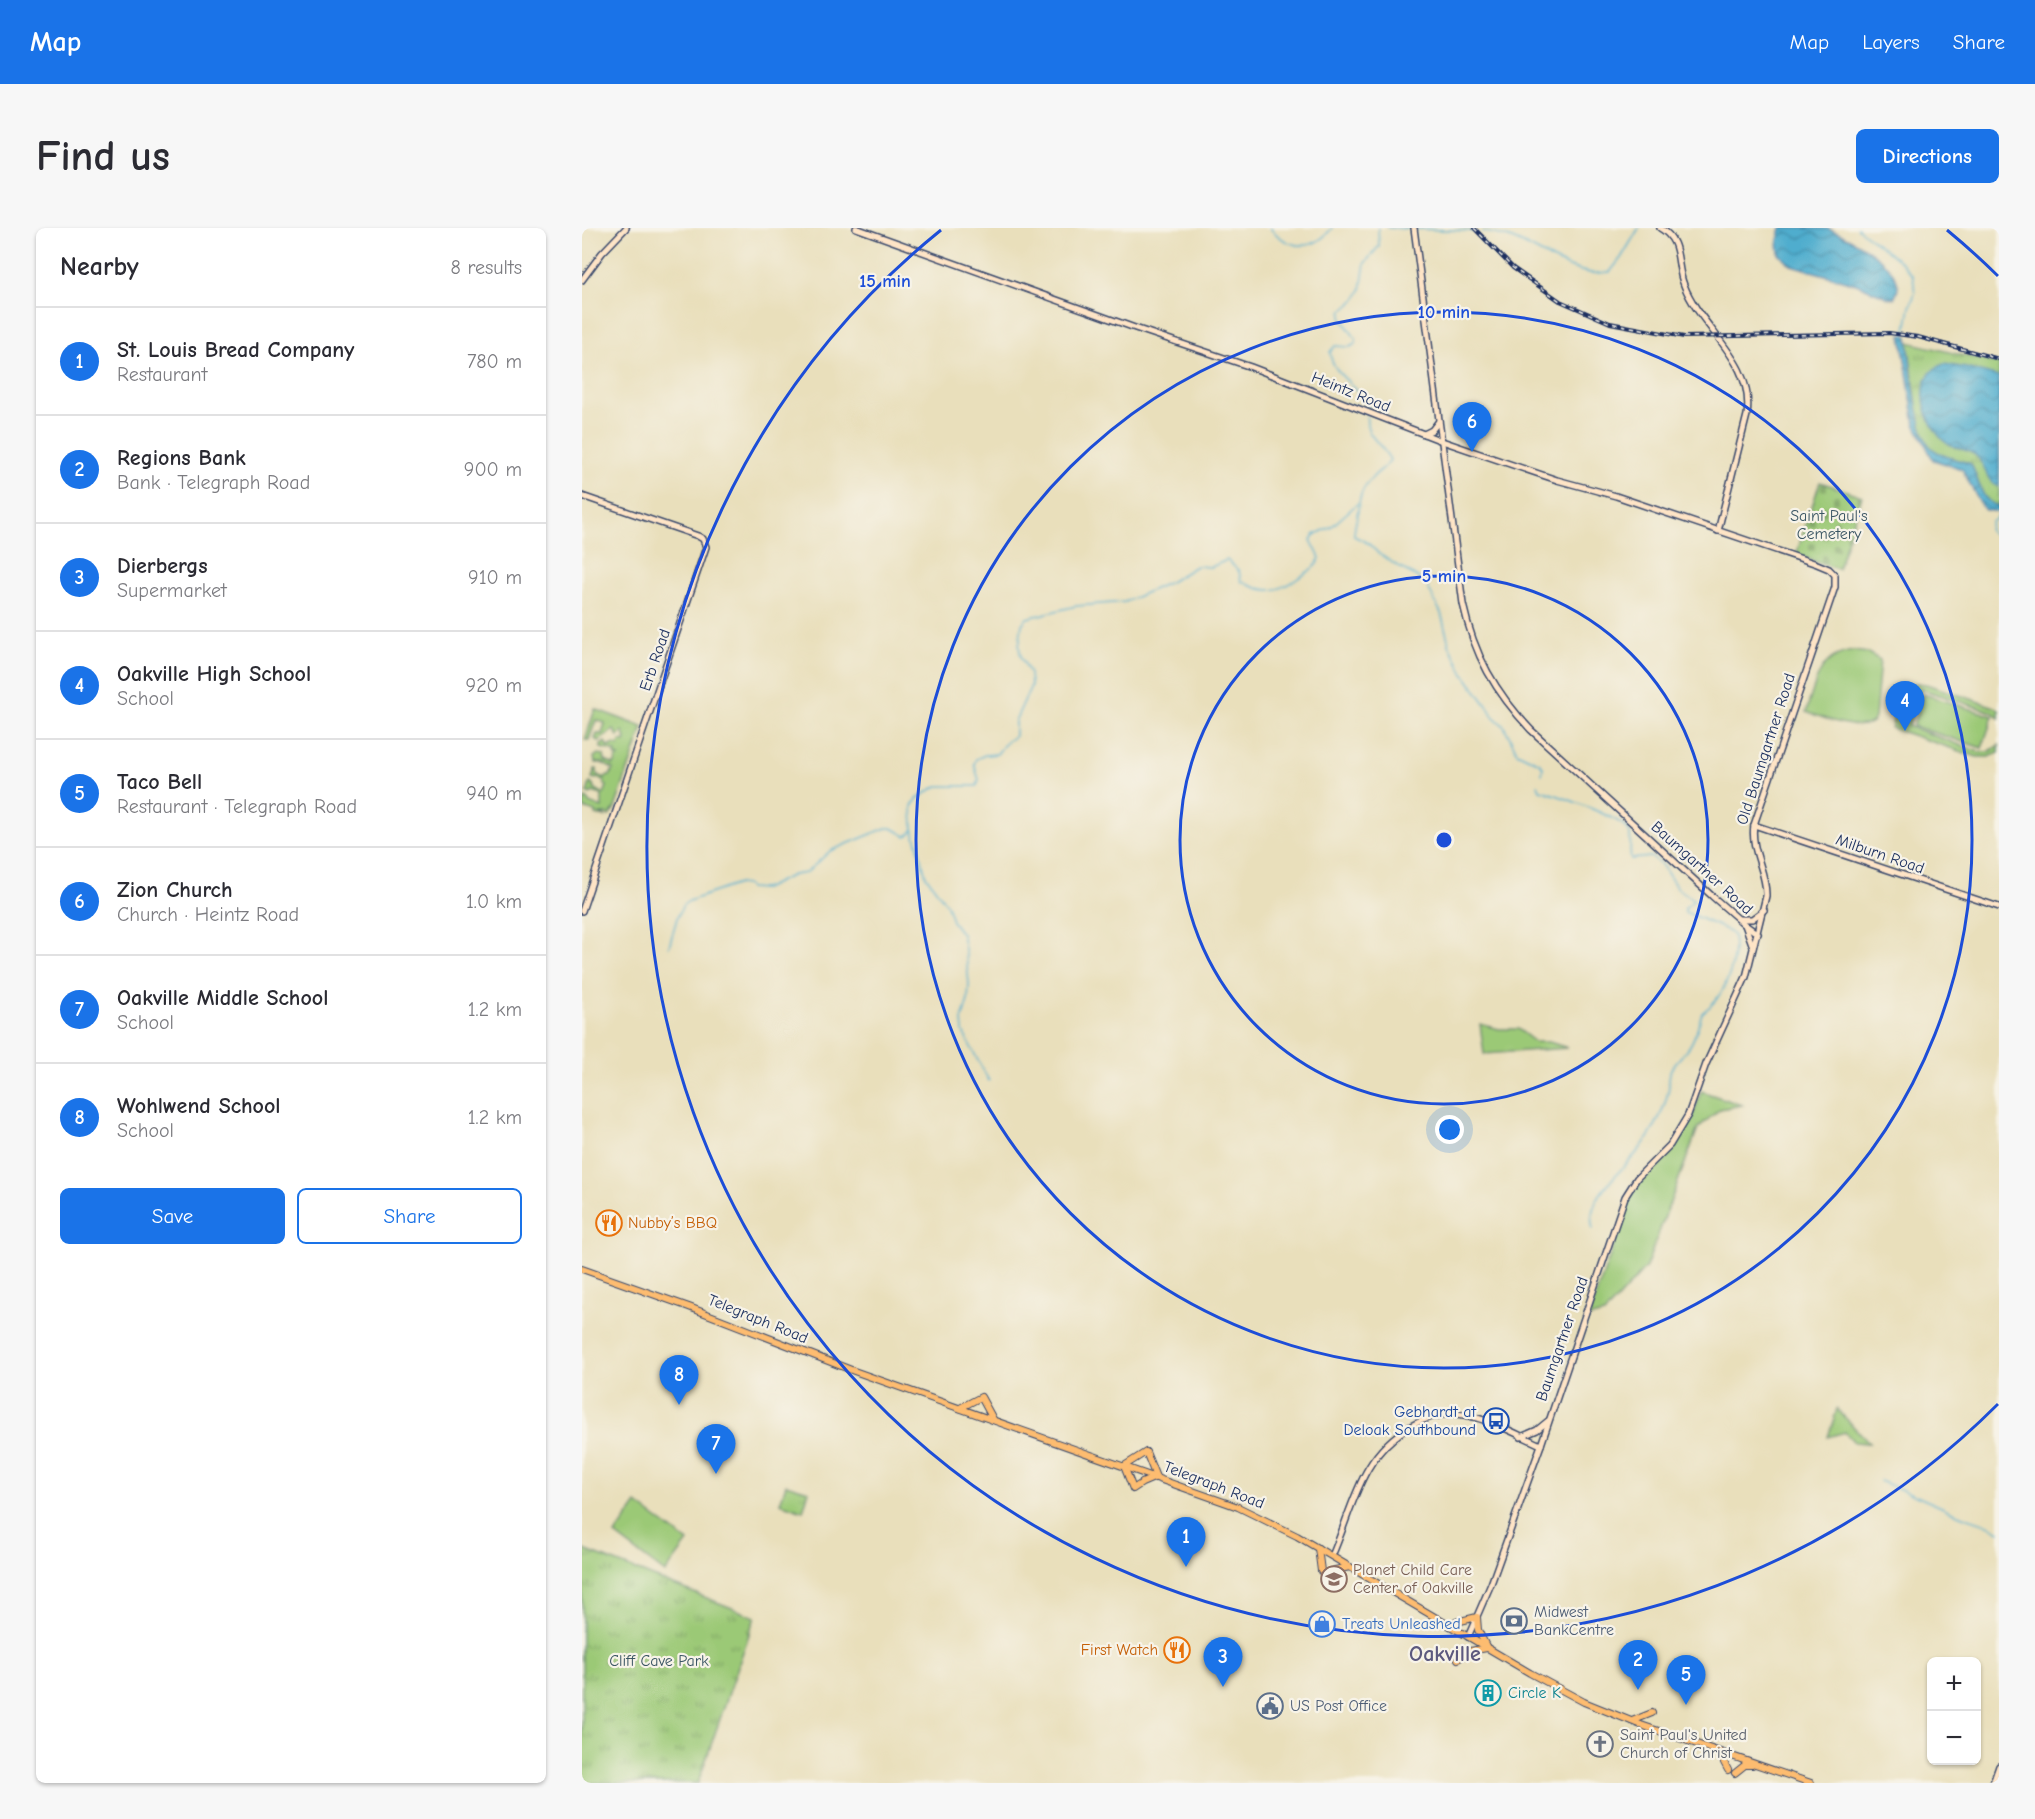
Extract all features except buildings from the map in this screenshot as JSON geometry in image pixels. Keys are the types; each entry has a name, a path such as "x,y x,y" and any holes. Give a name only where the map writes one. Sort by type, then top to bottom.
{"main road":[{"name":"Telegraph Road","path":"582,1269 689,1307 824,1360 1156,1477 1251,1513 1318,1548 1573,1696 1632,1722 1811,1783"},
{"path":"959,1408 981,1397 993,1420"},
{"path":"1146,1452 1156,1477 1133,1489 1124,1466 1146,1452"},
{"path":"1318,1548 1323,1573 1351,1567"},
{"path":"1447,1624 1477,1617 1478,1630 1487,1648 1470,1651 1458,1659"},
{"path":"1632,1722 1652,1713"},
{"path":"1719,1752 1731,1772 1745,1765 1755,1765"}],"street":[{"path":"582,280 626,228"},
{"name":"Heintz Road","path":"856,228 1251,367 1442,441 1557,480 1617,496 1826,567 1835,575"},
{"name":"Baumgartner Road","path":"1414,228 1466,615 1481,661 1496,688 1531,730 1738,919 1758,933 1741,988 1708,1058 1683,1126 1670,1145 1637,1178 1625,1197 1541,1445 1491,1584 1468,1637"},
{"path":"1660,228 1669,234 1675,243 1685,289 1737,363 1747,396 1746,422 1718,531"},
{"path":"1424,434 1432,430 1439,421"},
{"name":"Erb Road","path":"582,496 698,536 703,539 706,547 582,911"},
{"name":"Old Baumgartner Road","path":"1758,933 1764,910 1766,884 1753,838 1754,825 1835,587 1835,575"},
{"name":"Milburn Road","path":"1754,825 1999,907"},
{"path":"1738,919 1752,919 1764,910"},
{"path":"1744,924 1754,949"},
{"path":"1332,1556 1365,1472 1387,1443 1408,1428 1430,1417 1454,1414 1477,1418 1541,1445"},
{"path":"1521,1437 1537,1430 1549,1419"},
{"path":"1993,1783 1999,1766"}],"green space":[{"path":"1908,342 1999,364 1999,506 1993,504 1984,495 1971,464 1941,455 1927,446 1919,420"},
{"name":"Saint Paul's Cemetery","path":"1820,482 1862,496 1838,569 1796,555"},
{"path":"1854,651 1868,653 1880,660 1875,718 1870,723 1854,725 1843,724 1806,712 1816,681 1826,664 1833,658"},
{"path":"1917,683 1995,707 1999,710 1999,718 1992,712 1921,689 1908,726 1979,752 1988,752 1999,745 1999,753 1989,757 1977,757 1891,728 1896,701 1903,691"},
{"path":"1923,694 1993,716 1982,748 1913,726"},
{"path":"595,709 643,727 615,808 609,816 601,814 606,817 595,815 595,812 583,808 585,798 589,803 602,808 602,795 587,793 590,783 604,794 607,786 604,784 605,781 592,778 595,769 597,769 597,775 606,778 610,776 613,769 602,763 595,763 594,757 598,754 604,755 605,761 614,765 619,757 615,755 616,752 601,748 601,745 605,742 608,747 615,744 618,746 626,739 623,732 618,736 614,730 598,741 595,739 597,734 602,734 605,723 596,720 589,740 585,740"},
{"path":"1480,1024 1499,1029 1518,1029 1535,1042 1549,1042 1568,1048 1484,1054"},
{"path":"1701,1091 1742,1105 1720,1109 1698,1128 1646,1267 1604,1314 1588,1318 1632,1193 1641,1180 1679,1141"},
{"path":"1837,1409 1869,1443 1854,1442 1845,1432 1828,1437"},
{"path":"786,1484 809,1491 803,1511 780,1503"},
{"path":"637,1504 688,1542 665,1573 615,1535"},
{"name":"Cliff Cave Park","path":"582,1549 755,1617 698,1783 582,1783"}],"water":[{"path":"1781,228 1828,229 1863,247 1887,266 1895,277 1898,288 1894,298 1791,265 1779,254 1778,240"},
{"path":"1901,335 1908,336 1918,410 1929,445 1943,455 1971,464 1981,490 1988,500 1999,506 1999,512 1984,509 1962,469 1933,460 1915,424"},
{"path":"1944,364 1999,377 1999,487 1988,477 1982,463 1975,455 1945,442 1927,413 1924,389 1927,378 1933,370"}],"waterway":[{"path":"1270,228 1285,241 1301,245 1317,241 1332,228"},
{"path":"1368,411 1369,403 1335,367 1330,352 1335,346 1350,347 1355,344 1356,339 1342,319 1342,311 1356,299 1361,290 1365,263 1379,246 1378,228"},
{"path":"1388,228 1474,231"},
{"path":"1482,232 1511,239 1577,270 1596,273 1610,272 1639,228"},
{"path":"1857,228 1901,262 1913,276 1915,293 1905,336"},
{"path":"1367,416 1368,429 1390,460 1368,482 1363,491 1354,536 1368,543 1378,553 1426,584 1441,613 1450,647 1464,674 1493,716 1504,726 1517,752 1540,763 1543,767 1542,774"},
{"path":"989,1081 963,1032 962,1020 968,1000 969,984 962,934 952,921 947,905 926,876 913,828 912,806 918,798 937,786 977,786 979,780 974,764 976,759 985,755 997,754 1006,742 1015,736 1015,721 1031,686 1030,674 1021,657 1019,646 1022,624 1027,618 1076,606 1125,602 1170,582 1196,566 1211,567 1227,560 1239,571 1241,581 1250,586 1266,590 1280,588 1315,566 1320,558 1311,540 1314,535 1331,527 1357,504"},
{"path":"1999,516 1991,522 1989,531 1999,539"},
{"path":"1538,785 1540,790 1589,808 1625,826 1630,834 1631,859 1651,857 1661,864 1677,888 1694,900 1685,908 1685,912 1725,929 1733,935 1733,957 1728,978 1718,998 1702,1013 1687,1050 1671,1069 1666,1099 1651,1134 1608,1184 1594,1206 1593,1229"},
{"path":"669,947 677,918 683,905 689,901 738,884 749,888 764,889 793,875 806,873 830,851 886,828 892,828 906,836 913,829"},
{"path":"1880,1481 1999,1531"}],"railway":[{"path":"1474,228 1513,268 1560,301 1610,323 1684,337 1889,333 1918,337 1999,359"}],"place":[{"name":"Zion Church","path":"1472,452"},
{"name":"Oakville High School","path":"1905,731"},
{"name":"Nubby’s BBQ","path":"609,1223"},
{"name":"Wohlwend School","path":"679,1405"},
{"name":"Gebhardt at Deloak Southbound","path":"1496,1421"},
{"name":"Oakville Middle School","path":"716,1474"},
{"name":"St. Louis Bread Company","path":"1186,1567"},
{"name":"Planet Child Care Center of Oakville","path":"1334,1579"},
{"name":"Midwest BankCentre","path":"1514,1621"},
{"name":"Treats Unleashed","path":"1322,1624"},
{"name":"First Watch","path":"1177,1650"},
{"name":"Dierbergs","path":"1223,1687"},
{"name":"Regions Bank","path":"1638,1690"},
{"name":"Circle K","path":"1488,1693"},
{"name":"Taco Bell","path":"1686,1705"},
{"name":"US Post Office","path":"1270,1706"},
{"name":"Saint Paul's United Church of Christ","path":"1600,1744"}],"district":[{"name":"Oakville","path":"1445,1654"}]}
